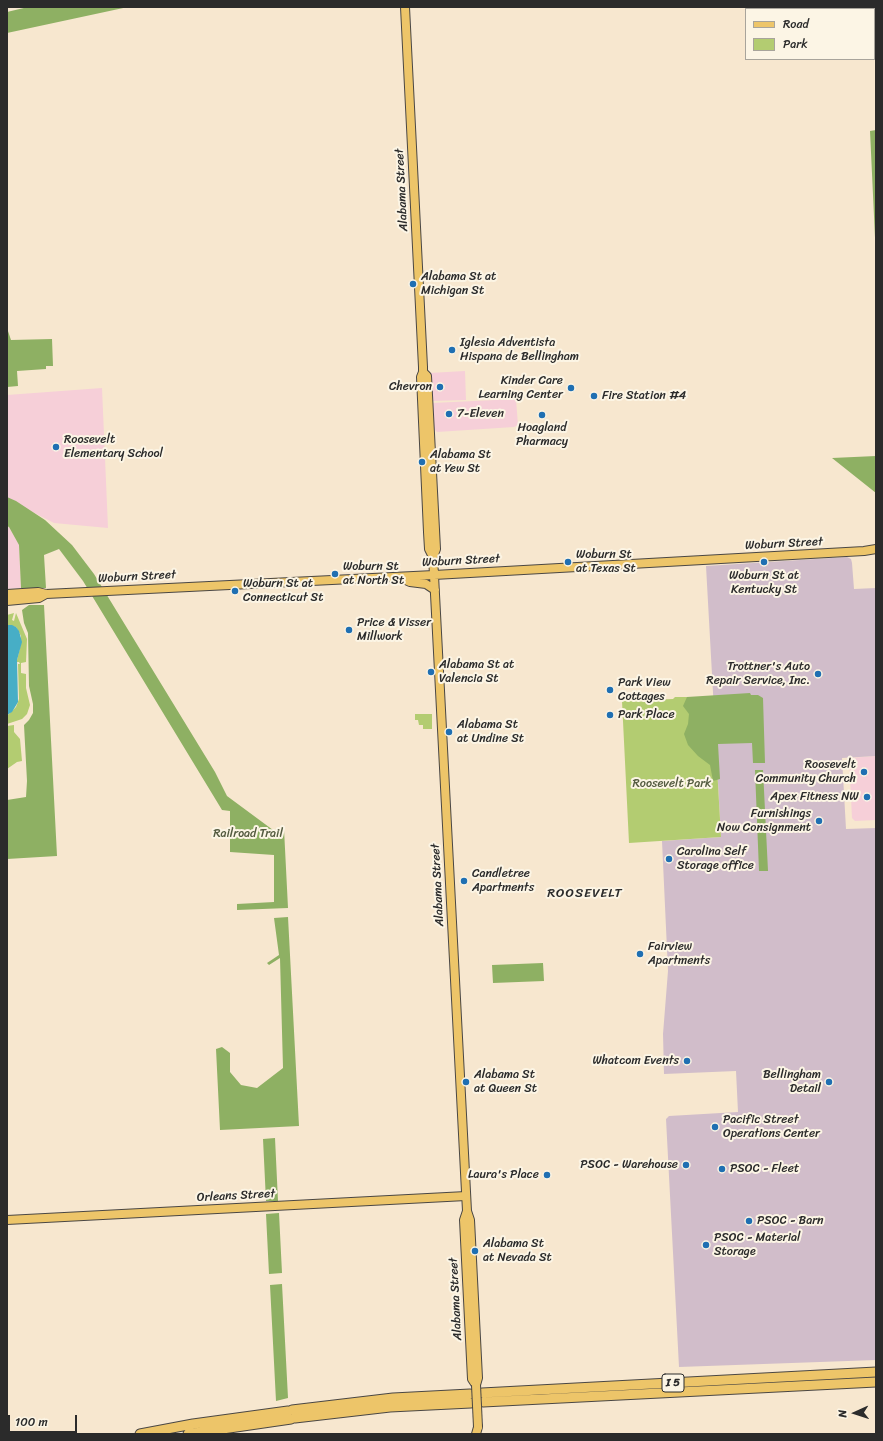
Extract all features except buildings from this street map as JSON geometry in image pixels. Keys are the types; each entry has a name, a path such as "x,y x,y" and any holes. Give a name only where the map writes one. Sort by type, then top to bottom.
{"highway":[{"name":"I 5","path":"876,1372 482,1398 876,1382"},
{"path":"188,1434 291,1414 393,1398 470,1398"},
{"path":"140,1434 193,1424 291,1414"}],"main road":[{"name":"Alabama Street","path":"405,7 424,372 420,376 429,549 433,557 435,590 467,1211 464,1226 472,1379 476,1385 478,1432"},
{"name":"Woburn Street","path":"7,594 38,592 46,594 398,576 864,551 876,549"},
{"path":"398,576 410,582 426,584 435,590"},
{"name":"Woburn Street","path":"7,601 39,598 46,594"},
{"name":"Orleans Street","path":"7,1220 466,1196"}],"shaded area":[{"path":"465,371 466,400 431,401 429,373"},
{"name":"Roosevelt Elementary School","path":"102,388 108,528 54,523 7,499 7,395"},
{"path":"516,399 518,425 514,427 437,432 433,428 432,403"},
{"path":"7,526 19,545 21,588 7,589"},
{"path":"847,557 851,559 852,563 854,589 876,588 876,756 842,758 846,829 876,828 876,1360 679,1367 666,1119 669,1116 738,1112 736,1071 664,1074 663,1034 668,971 662,841 721,837 706,566"},
{"path":"876,756 876,820 855,821 852,818 849,758"}],"green space":[{"path":"28,7 128,7 7,33 7,12"},
{"path":"876,130 876,259 870,131"},
{"path":"7,328 11,340 52,339 53,366 46,366 46,369 17,371 18,386 7,387"},
{"path":"876,456 876,493 832,458"},
{"name":"Railroad Trail","path":"7,497 16,501 45,520 72,545 94,574 215,772 227,796 273,830 284,829 288,908 237,910 237,904 274,902 274,855 230,852 230,811 222,810 83,581 59,549 44,555 46,588 21,588 19,545 7,526"},
{"path":"29,605 44,605 57,856 7,859 7,800 26,797 27,781 24,725 33,713 33,704 29,686 28,633 24,623 22,610"},
{"path":"14,613 12,620 14,621 16,613 27,639 26,662 21,663 21,673 26,674 26,688 30,705 27,714 22,719 7,724 7,715 16,707 19,699 18,664 20,664 17,660 21,636 16,627 7,625 7,615"},
{"path":"750,693 751,695 758,695 763,698 765,763 753,763 752,743 718,744 720,779 713,781 710,765 698,756 688,745 684,734 688,724 689,714 683,706 687,697"},
{"name":"Roosevelt Park","path":"675,697 713,697 721,837 629,843 622,701 673,699"},
{"path":"415,714 432,714 432,729 423,729 423,725 419,725 418,720 415,720"},
{"path":"14,725 14,732 20,739 22,761 17,762 7,769 7,726"},
{"path":"755,770 763,770 768,871 759,871"},
{"path":"288,917 299,1126 220,1130 216,1049 222,1047 230,1053 230,1072 241,1085 257,1088 283,1068 280,958 269,965 267,963 279,955 274,918"},
{"path":"543,963 544,981 493,983 492,965"},
{"path":"275,1138 278,1201 266,1201 263,1139"},
{"path":"279,1213 282,1273 269,1274 266,1214"},
{"path":"282,1284 288,1398 276,1401 270,1285"}],"water":[{"path":"7,625 16,627 19,631 22,642 17,660 18,702 12,712 7,715"}],"place":[{"name":"Alabama St at Michigan St","path":"413,284"},
{"name":"Iglesia Adventista Hispana de Bellingham","path":"452,350"},
{"name":"Chevron","path":"440,387"},
{"name":"Kinder Care Learning Center","path":"571,388"},
{"name":"Fire Station #4","path":"594,396"},
{"name":"7-Eleven","path":"449,414"},
{"name":"Hoagland Pharmacy","path":"542,415"},
{"name":"Roosevelt Elementary School","path":"56,447"},
{"name":"Alabama St at Yew St","path":"422,462"},
{"name":"Woburn St at Texas St","path":"568,562"},
{"name":"Woburn St at Kentucky St","path":"764,562"},
{"name":"Woburn St at North St","path":"335,574"},
{"name":"Woburn St at Connecticut St","path":"235,591"},
{"name":"Price & Visser Millwork","path":"349,630"},
{"name":"Alabama St at Valencia St","path":"431,672"},
{"name":"Trottner's Auto Repair Service, Inc.","path":"818,674"},
{"name":"Park View Cottages","path":"610,690"},
{"name":"Park Place","path":"610,715"},
{"name":"Alabama St at Undine St","path":"449,732"},
{"name":"Roosevelt Community Church","path":"864,772"},
{"name":"Apex Fitness NW","path":"867,797"},
{"name":"Furnishings Now Consignment","path":"819,821"},
{"name":"Carolina Self Storage office","path":"669,859"},
{"name":"Candletree Apartments","path":"464,881"},
{"name":"Fairview Apartments","path":"640,954"},
{"name":"Whatcom Events","path":"687,1061"},
{"name":"Alabama St at Queen St","path":"466,1082"},
{"name":"Bellingham Detail","path":"829,1082"},
{"name":"Pacific Street Operations Center","path":"715,1127"},
{"name":"PSOC - Warehouse","path":"686,1165"},
{"name":"PSOC - Fleet","path":"722,1169"},
{"name":"Laura's Place","path":"547,1175"},
{"name":"PSOC - Barn","path":"749,1221"},
{"name":"PSOC - Material Storage","path":"706,1245"},
{"name":"Alabama St at Nevada St","path":"475,1251"}],"district":[{"name":"ROOSEVELT","path":"585,894"}]}
